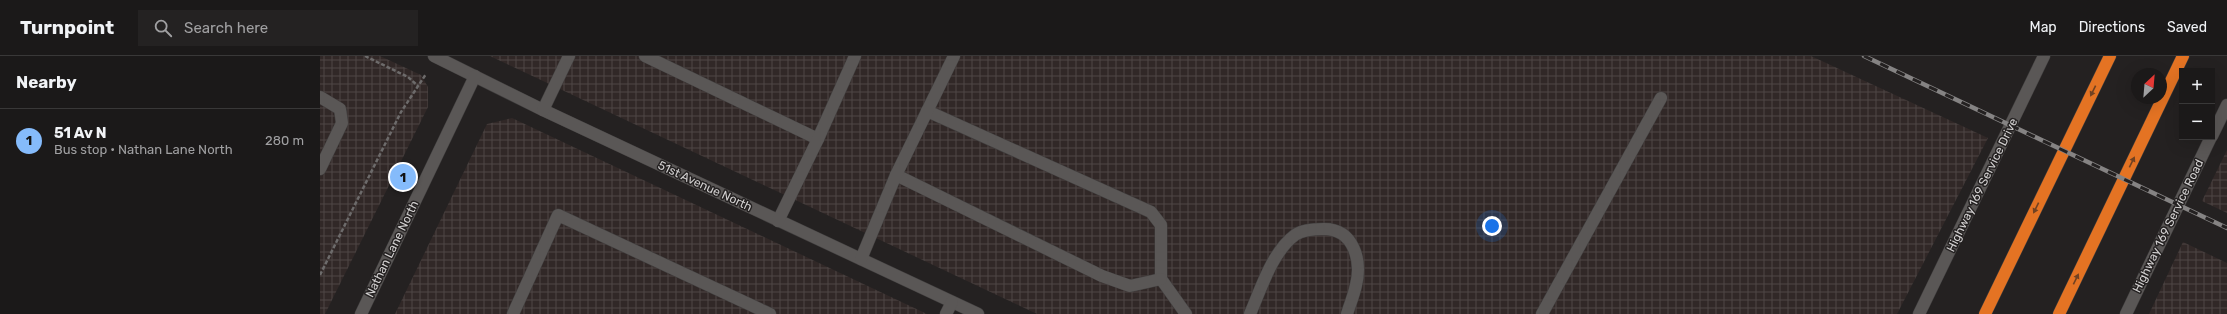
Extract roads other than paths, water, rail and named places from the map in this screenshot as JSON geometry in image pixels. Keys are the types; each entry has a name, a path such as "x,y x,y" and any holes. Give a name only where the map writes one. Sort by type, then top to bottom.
{"highway":[{"path":"1985,314 2110,56"},
{"path":"2059,314 2183,56"}],"street":[{"path":"543,110 569,56"},
{"path":"644,56 818,138"},
{"path":"778,220 818,138 855,56"},
{"path":"861,259 896,175 954,56"},
{"name":"Highway 169 Service Drive","path":"1919,314 2044,56"},
{"name":"51st Avenue North","path":"436,57 543,110 978,314"},
{"name":"Nathan Lane North","path":"361,314 475,76"},
{"path":"320,97 340,109 342,123 320,169"},
{"path":"1542,314 1661,98"},
{"name":"Highway 169 Service Road","path":"2222,126 2227,105"},
{"path":"927,111 1151,212 1161,225 1161,278 1186,314"},
{"name":"Highway 169 Service Road","path":"2126,314 2210,140"},
{"path":"896,175 1102,276 1130,286 1161,278"},
{"path":"513,314 558,215 770,314"},
{"path":"1250,314 1282,249 1296,234 1315,229 1332,229 1345,236 1357,252 1357,284 1347,314"},
{"path":"946,314 952,302"}],"railway":[{"path":"1864,56 2227,228"}],"place":[{"name":"51 Av N","path":"403,177"}]}
